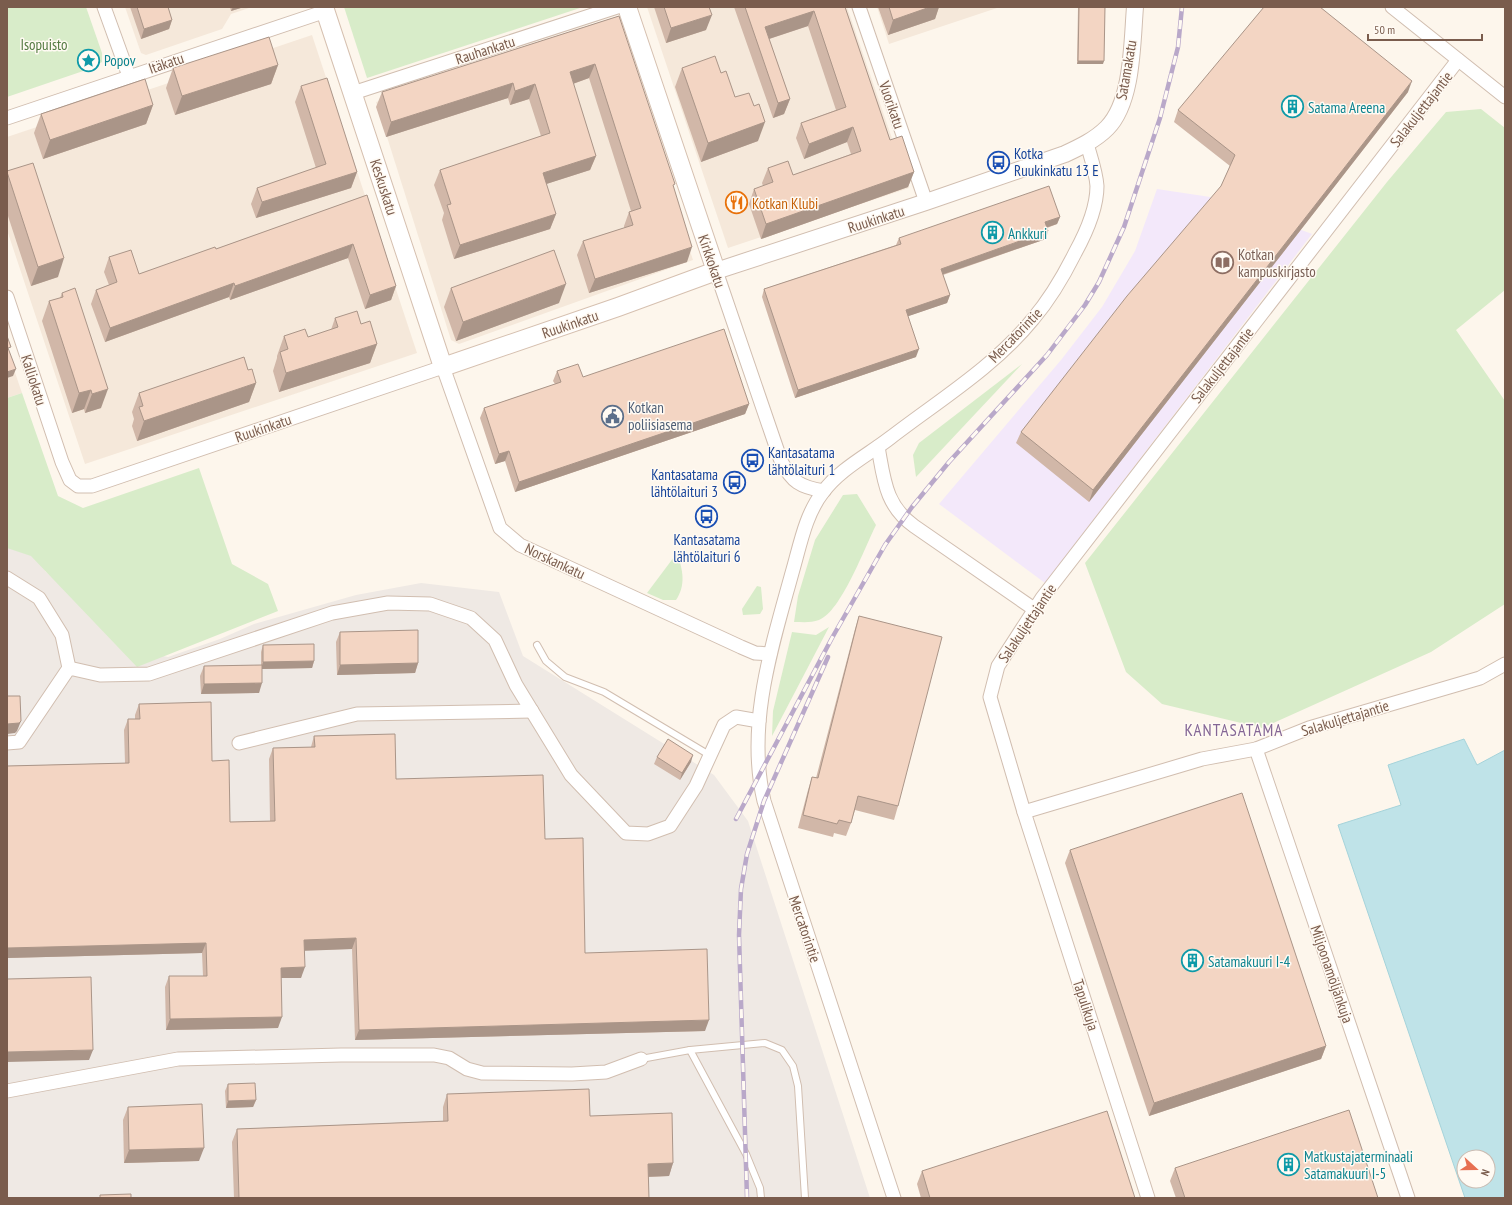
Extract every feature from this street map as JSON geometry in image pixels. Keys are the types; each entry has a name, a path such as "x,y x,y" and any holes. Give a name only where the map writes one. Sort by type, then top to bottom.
{"main road":[{"name":"Kirkkokatu","path":"627,7 716,272"},
{"name":"Keskuskatu","path":"325,9 443,367"},
{"name":"Ruukinkatu","path":"443,367 716,272"}],"street":[{"path":"104,7 129,76"},
{"name":"Rauhankatu","path":"353,93 617,7"},
{"name":"Vuorikatu","path":"859,7 926,202"},
{"name":"Satamakatu","path":"1087,144 1107,128 1117,115 1124,98 1131,55 1135,7"},
{"path":"1392,7 1505,97"},
{"name":"Itäkatu","path":"7,118 325,9"},
{"name":"Salakuljettajantie","path":"1458,60 1034,609 998,666 990,697 1024,812 1202,759 1256,749 1309,728 1480,678 1505,664"},
{"name":"Ruukinkatu","path":"716,272 926,202 1065,154 1087,144"},
{"name":"Mercatorintie","path":"894,1198 764,801 758,777 757,756 759,721 770,654 805,529 814,506 824,491 845,470 878,447 974,374 1010,344 1032,320 1058,286 1081,243 1096,202 1097,186 1093,162 1087,144"},
{"name":"Kirkkokatu","path":"716,272 781,461 789,476 796,482 810,489 824,491"},
{"name":"Kalliokatu","path":"7,297 62,462"},
{"name":"Ruukinkatu","path":"62,462 70,480 78,486 92,486 443,367"},
{"name":"Norskankatu","path":"443,367 500,528 520,545 534,552 754,653 770,654"},
{"path":"878,447 889,497 896,510 914,526 1034,609"},
{"path":"7,578 39,598 62,635 70,668 19,742 7,743"},
{"path":"70,668 100,675 149,674 332,613 388,603 430,604 470,618 495,640 516,685 571,775 626,833 648,834 670,826 696,786 724,725 736,717 759,721"},
{"path":"239,743 357,714 532,711"},
{"name":"Miljoonamöljänkuja","path":"1256,749 1408,1198"},
{"name":"Tapulikuja","path":"1024,812 1148,1198"},
{"path":"7,1091 178,1059 341,1055 434,1055 449,1058 467,1069 482,1073 565,1074 606,1072 641,1059"}],"lane":[{"path":"537,645 546,661 565,677 604,692 711,756"},
{"path":"641,1059 690,1050 765,1043 782,1050 793,1066 798,1086 805,1198"},
{"path":"690,1050 746,1154 760,1188 761,1198"}],"shaded area":[{"path":"125,7 252,7 231,14 222,29 146,55 141,53"},
{"path":"647,7 847,7 909,188 728,248"},
{"path":"877,7 1000,7 889,44"},
{"path":"614,21 693,260 459,344 451,340 376,102"},
{"path":"312,35 417,353 85,464 7,230 7,137"},
{"path":"1157,189 1217,198 1312,234 1045,583 939,504 1061,360 1102,307 1135,251"},
{"path":"7,349 22,393 7,398"},
{"path":"7,545 42,554 45,571 139,651 168,657 220,639 254,624 356,595 421,583 499,592 523,656 714,775 748,821 870,1198 7,1198"}],"green space":[{"name":"Isopuisto","path":"7,7 86,7 102,53 102,62 92,68 7,97"},
{"path":"344,7 583,7 367,78"},
{"path":"1481,109 1505,128 1505,290 1456,330 1505,401 1505,604 1431,652 1262,728 1162,704 1126,672 1085,563 1387,182 1446,112"},
{"path":"1022,364 916,477 913,455 919,443"},
{"path":"22,393 58,496 83,508 199,468 232,564 268,584 278,611 137,667 31,556 7,548 7,398"},
{"path":"857,494 876,525 852,578 836,605 827,615 816,621 794,622 798,596 815,540 843,495"},
{"path":"677,553 682,571 682,583 676,600 663,600 647,593"},
{"path":"757,586 761,587 763,609 760,614 743,615 742,609"},
{"path":"829,627 772,736 773,711 792,632 816,635"}],"water":[{"path":"1464,739 1477,765 1505,750 1505,1198 1465,1198 1462,1189 1496,1189 1496,1149 1456,1149 1456,1172 1338,825 1401,805 1388,765"}],"building":[{"path":"137,7 168,7 172,20 144,29"},
{"path":"664,7 709,7 712,15 671,28"},
{"path":"745,7 845,7 890,140 902,136 914,172 766,224 754,189 773,182 768,168 788,161 793,175 861,151 853,127 809,144 801,123 846,107 814,11 765,27 790,99 778,103"},
{"path":"889,7 930,7 893,20"},
{"path":"1079,7 1105,7 1104,61 1078,61"},
{"path":"1264,7 1320,7 1412,81 1093,490 1021,432 1127,296 1221,186 1235,155 1178,110"},
{"path":"619,16 675,184 673,185 692,247 595,279 583,241 633,225 629,212 641,208 595,64 570,72 596,156 543,173 556,214 460,245 447,205 451,204 440,170 550,133 535,84 515,91 513,83 391,122 382,92"},
{"path":"269,37 278,65 182,96 173,68"},
{"path":"715,56 721,73 726,71 735,97 749,93 754,106 759,104 765,122 708,143 682,68"},
{"path":"327,78 357,172 262,202 257,188 326,164 301,86"},
{"path":"145,79 153,105 50,140 41,114"},
{"path":"33,163 64,258 38,267 7,172"},
{"path":"1049,186 1060,217 1045,222 1048,231 941,269 950,295 906,310 919,349 798,390 764,289 901,244 899,238"},
{"path":"367,195 396,286 370,295 353,244 235,286 234,283 110,328 96,290 117,282 109,257 131,250 139,274 215,247 216,249"},
{"path":"554,250 566,284 463,322 451,288"},
{"path":"75,288 108,389 92,394 91,390 79,393 49,301 63,297 62,293"},
{"path":"357,311 361,324 370,321 377,344 286,373 280,352 288,349 284,336 305,329 308,337 338,327 335,318"},
{"name":"Kotkan poliisiasema","path":"724,329 749,404 519,482 509,451 499,454 484,408 561,382 557,371 578,364 583,377"},
{"path":"7,336 11,347 8,348 16,369 7,372"},
{"path":"244,357 248,370 252,369 256,383 144,421 139,407 143,406 139,393"},
{"path":"859,616 942,637 898,806 858,796 851,823 839,820 837,824 803,815 812,777 818,778"},
{"path":"418,630 418,663 340,665 340,632"},
{"path":"314,644 314,661 263,662 263,645"},
{"path":"262,665 262,683 204,684 204,666"},
{"path":"7,696 20,696 21,721 19,723 7,724"},
{"path":"211,702 212,761 229,760 230,822 275,821 273,748 315,747 314,736 395,734 396,779 543,775 545,839 583,838 585,953 707,949 709,1020 359,1030 356,938 304,940 305,967 281,968 282,1017 170,1019 169,976 207,976 206,943 7,948 7,766 129,763 128,719 140,719 139,704"},
{"path":"668,739 693,755 682,773 657,757"},
{"name":"Satamakuuri I-4","path":"1242,793 1326,1046 1154,1103 1070,850"},
{"path":"91,977 93,1050 7,1052 7,979"},
{"path":"255,1083 256,1100 228,1101 228,1084"},
{"path":"589,1089 590,1116 672,1113 673,1163 648,1164 649,1198 239,1198 237,1129 448,1121 447,1094"},
{"path":"202,1104 204,1148 129,1150 128,1107"},
{"name":"Matkustajaterminaali Satamakuuri I-5","path":"1349,1110 1378,1198 1185,1198 1175,1168"},
{"path":"1107,1111 1135,1198 930,1198 922,1171"},
{"path":"131,1194 131,1198 100,1198 100,1195"}],"railway":[{"path":"736,819 832,638 885,545 912,507 949,462 1047,355 1085,305 1099,282 1124,227 1160,118 1178,47 1182,7"},
{"path":"747,1198 739,935 741,889 747,854 764,801 828,657"}],"place":[{"name":"Popov","path":"89,60"},
{"name":"Satama Areena","path":"1292,107"},
{"name":"Kotka Ruukinkatu 13 E","path":"999,162"},
{"name":"Kotkan Klubi","path":"736,203"},
{"name":"Ankkuri","path":"992,233"},
{"name":"Kotkan kampuskirjasto","path":"1222,263"},
{"name":"Kotkan poliisiasema","path":"613,416"},
{"name":"Kantasatama lähtölaituri 1","path":"753,461"},
{"name":"Kantasatama lähtölaituri 3","path":"734,483"},
{"name":"Kantasatama lähtölaituri 6","path":"707,516"},
{"name":"Satamakuuri I-4","path":"1193,961"},
{"name":"Matkustajaterminaali Satamakuuri I-5","path":"1288,1165"}],"district":[{"name":"KANTASATAMA","path":"1234,730"}]}
